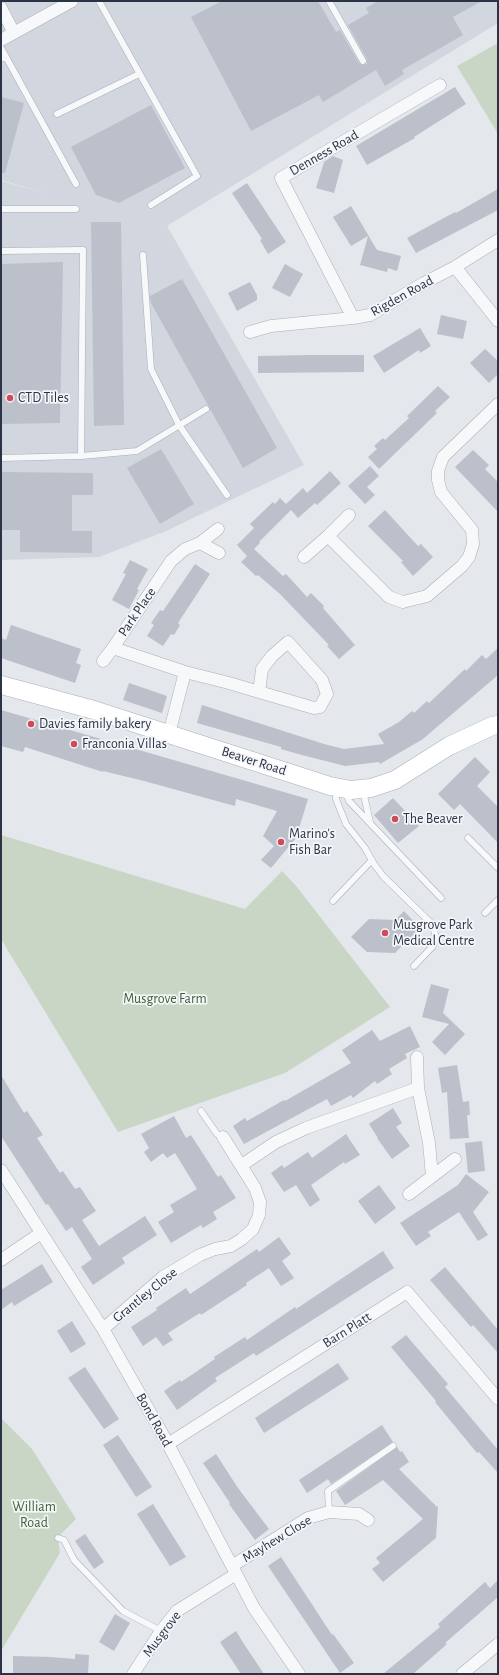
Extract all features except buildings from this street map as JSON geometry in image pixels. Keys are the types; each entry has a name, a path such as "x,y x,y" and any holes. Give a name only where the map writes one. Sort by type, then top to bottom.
{"main road":[{"name":"Beaver Road","path":"1,685 94,710 351,790 371,788 395,780 449,746 492,726 498,725"}],"street":[{"path":"1,40 62,3"},
{"path":"1,8 14,33"},
{"name":"Denness Road","path":"353,318 281,178 440,84"},
{"name":"Rigden Road","path":"250,332 271,326 370,315 424,283 455,267 498,240"},
{"path":"455,267 498,322"},
{"path":"328,536 389,597 402,602 427,596 462,566 469,557 474,544 472,530 441,492 438,472 443,457 498,404"},
{"path":"304,557 349,515"},
{"name":"Park Place","path":"218,529 200,543 185,549 171,561 113,648 185,672 314,708 320,707 327,694 322,680 288,642 272,656 262,669 259,692"},
{"path":"200,543 219,553"},
{"path":"103,661 113,648"},
{"path":"169,734 185,672"},
{"path":"417,1057 418,1088 429,1143 432,1176"},
{"path":"242,1165 276,1142 306,1128 418,1088"},
{"name":"Grantley Close","path":"103,1329 163,1277 200,1255 214,1249 231,1246 242,1239 253,1228 260,1210 260,1202 255,1188 242,1165 223,1137"},
{"path":"409,1194 455,1159"},
{"name":"Bond Road","path":"1,1170 103,1329 168,1444 254,1608 299,1674"},
{"path":"1,1260 41,1233"},
{"name":"Barn Platt","path":"168,1444 407,1292 498,1399"},
{"name":"Mayhew Close","path":"234,1570 308,1518 329,1512 359,1514 368,1520"},
{"name":"Musgrove","path":"133,1674 161,1631 177,1611 234,1570"},
{"path":"462,1674 498,1644"}],"lane":[{"path":"99,1 197,176 151,205"},
{"path":"329,1 363,61"},
{"path":"1,48 3,58 76,184"},
{"path":"57,114 139,74"},
{"path":"1,209 76,208"},
{"path":"1,251 82,250 81,456"},
{"path":"143,255 151,369 179,426 226,496"},
{"path":"1,458 81,456 137,451 206,409"},
{"path":"340,787 349,802 370,822 441,898"},
{"path":"340,787 336,799 346,824 384,876 432,924 436,937 433,946 414,966"},
{"path":"363,789 370,822"},
{"path":"468,838 498,868"},
{"path":"333,901 372,860"},
{"path":"485,913 498,900"},
{"path":"201,1111 217,1134 223,1137"},
{"path":"329,1512 328,1491 393,1446"},
{"path":"58,1538 64,1540 74,1560 122,1611 161,1631"}],"shaded area":[{"path":"1,1 498,1 498,23 167,226 304,465 166,531 99,557 1,560 1,181 50,194 1,180"}],"green space":[{"path":"498,43 498,134 457,66"},
{"name":"Musgrove Farm","path":"1,835 245,909 282,871 297,887 390,1007 285,1073 118,1132 1,939"},
{"name":"William Road","path":"1,1418 32,1449 76,1519 58,1538 60,1553 1,1651"}],"place":[{"name":"CTD Tiles","path":"10,398"},
{"name":"Davies family bakery","path":"31,724"},
{"name":"Franconia Villas","path":"74,744"},
{"name":"The Beaver","path":"395,819"},
{"name":"Marino's Fish Bar","path":"281,842"},
{"name":"Musgrove Park Medical Centre","path":"385,933"}]}
